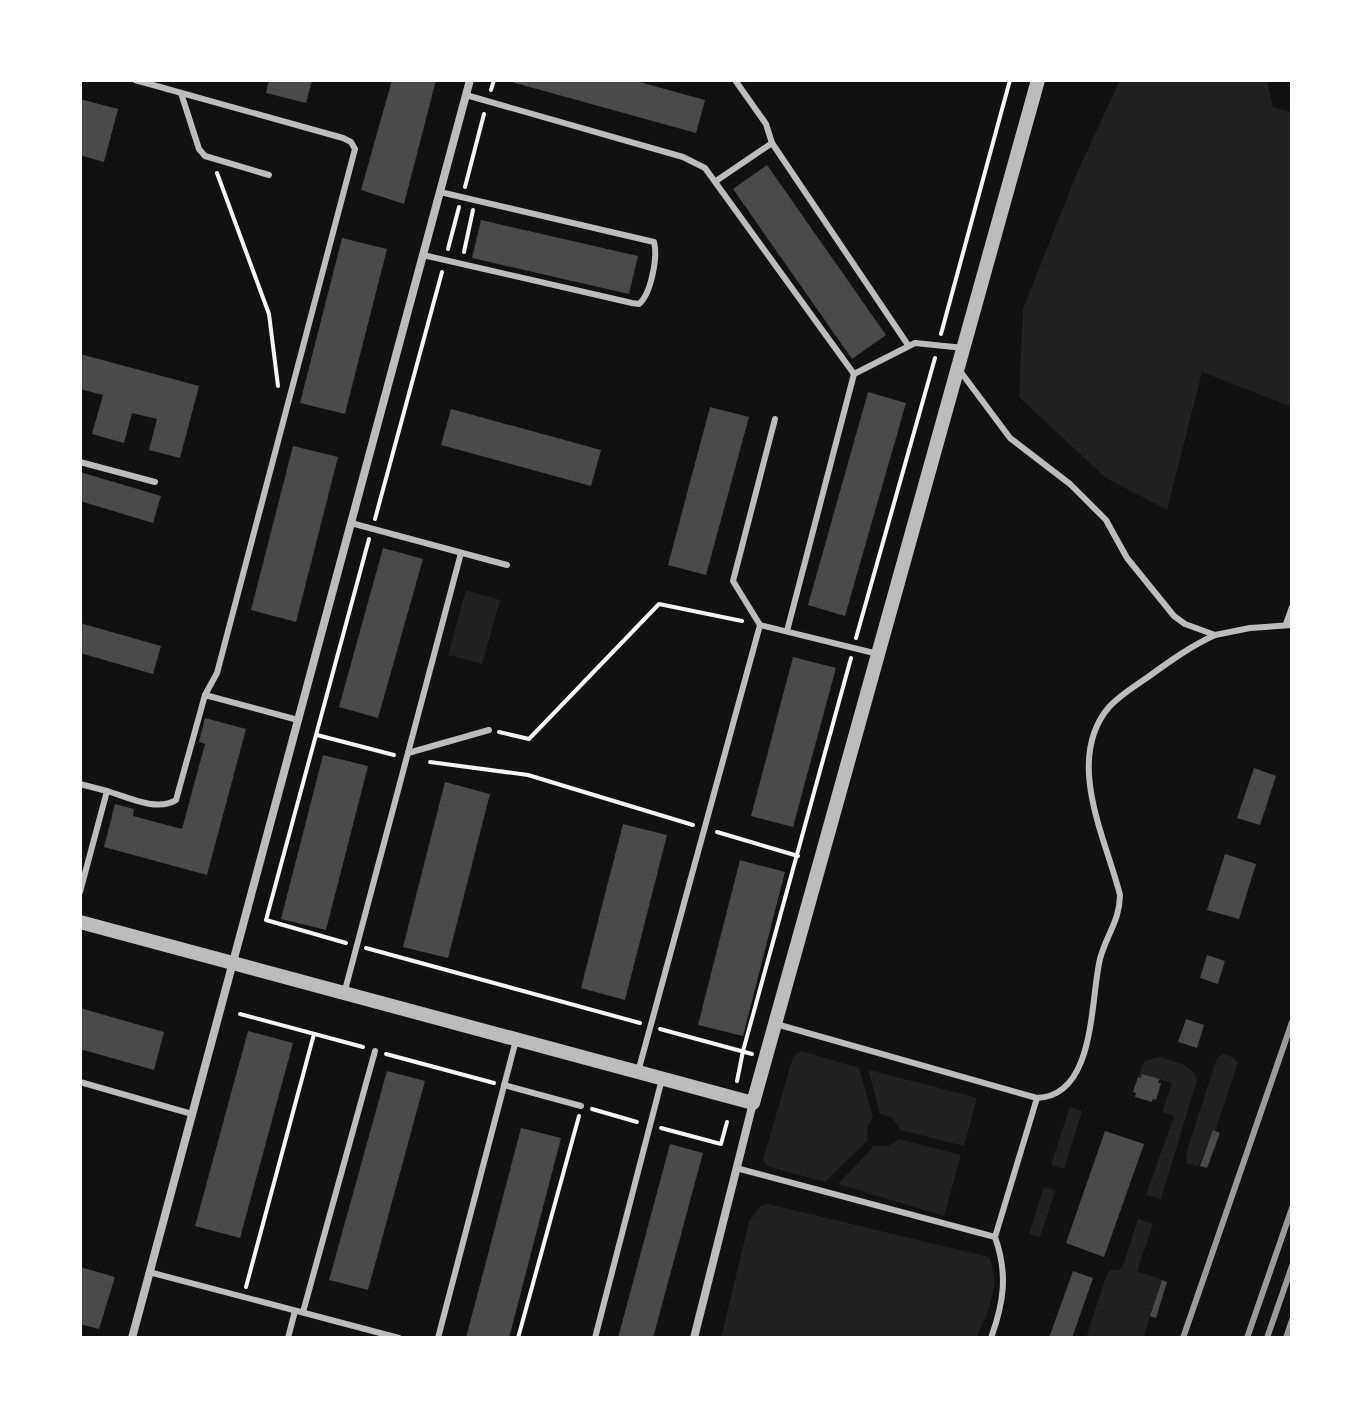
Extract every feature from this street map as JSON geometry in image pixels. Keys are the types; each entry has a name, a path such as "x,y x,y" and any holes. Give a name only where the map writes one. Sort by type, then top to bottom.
{"street":[{"path":"132,1338 470,80"},
{"path":"694,1338 753,1103 1038,80"},
{"path":"80,922 753,1103"}],"lane":[{"path":"80,784 157,805 168,805 176,800 205,695 217,673 355,149 351,142 343,138 135,80"},
{"path":"735,80 766,124 772,143 908,345"},
{"path":"181,93 199,149 212,159 269,175"},
{"path":"466,95 683,157 705,168 854,374"},
{"path":"716,181 772,143"},
{"path":"423,255 639,304 646,296 656,247 654,242 440,192"},
{"path":"787,631 854,374 908,345 922,342 964,348"},
{"path":"958,368 1010,438 1070,484 1106,520 1127,558 1164,607 1185,624 1215,635"},
{"path":"775,419 733,581 760,625 879,654"},
{"path":"80,462 155,482"},
{"path":"351,523 507,565"},
{"path":"344,994 461,553"},
{"path":"776,1024 1037,1098 1056,1094 1065,1088 1077,1075 1084,1057 1101,958 1120,907 1120,895 1091,789 1091,754 1099,724 1116,700 1197,643 1215,635 1250,628 1289,625 1292,607"},
{"path":"638,1072 760,625"},
{"path":"205,695 297,724"},
{"path":"407,756 489,730"},
{"path":"80,892 107,791"},
{"path":"438,1338 516,1040"},
{"path":"288,1338 299,1312 375,1051"},
{"path":"595,1338 662,1079"},
{"path":"80,1082 192,1114"},
{"path":"504,1085 581,1106"},
{"path":"991,1338 1005,1284 995,1237 1037,1098"},
{"path":"736,1168 995,1237"},
{"path":"149,1272 399,1338"}],"path":[{"path":"737,1081 1010,80"},
{"path":"212,159 269,314 283,425"},
{"path":"461,264 476,200"},
{"path":"489,730 529,739 659,604 760,625"},
{"path":"297,724 407,756 528,775 798,856"},
{"path":"243,1297 314,1034"},
{"path":"518,1338 581,1106 721,1144 727,1122"}],"shaded area":[{"path":"1120,80 1267,80 1273,107 1292,113 1292,407 1202,372 1167,510 1106,478 1019,397 1023,309 1076,175"},
{"path":"466,590 500,600 482,664 448,655"},
{"path":"801,1051 859,1068 873,1117 867,1128 868,1140 825,1182 769,1167 763,1160 793,1057"},
{"path":"1223,1054 1233,1057 1238,1063 1215,1131 1198,1167 1187,1163 1186,1153 1217,1058"},
{"path":"1159,1057 1187,1067 1197,1080 1161,1199 1146,1195 1174,1116 1162,1112 1172,1083 1143,1074 1141,1078 1138,1077 1145,1061"},
{"path":"870,1070 977,1098 964,1146 901,1130 891,1117 880,1114"},
{"path":"1070,1107 1082,1111 1064,1169 1051,1165"},
{"path":"899,1139 961,1155 944,1216 838,1184 874,1146 888,1146"},
{"path":"1044,1187 1055,1191 1040,1237 1029,1234"},
{"path":"768,1204 989,1257 994,1288 989,1309 976,1338 721,1338 749,1222 760,1206"},
{"path":"1138,1219 1153,1224 1137,1271 1162,1280 1143,1338 1086,1338 1107,1274 1120,1269 1124,1263"}],"building":[{"path":"269,80 312,80 306,103 266,93"},
{"path":"392,80 436,80 404,204 361,190"},
{"path":"632,80 705,100 696,133 508,81"},
{"path":"80,99 118,109 104,162 80,155"},
{"path":"767,165 886,335 852,359 733,189"},
{"path":"481,220 638,256 629,294 472,258"},
{"path":"342,238 387,249 345,414 300,403"},
{"path":"80,354 199,386 180,458 149,450 157,419 132,413 124,443 92,434 103,395 80,389"},
{"path":"868,392 906,403 845,616 808,605"},
{"path":"710,407 749,417 706,575 668,565"},
{"path":"451,409 601,450 591,486 441,445"},
{"path":"293,446 338,457 296,622 251,610"},
{"path":"80,472 161,496 153,523 80,501"},
{"path":"383,548 423,559 378,718 339,707"},
{"path":"80,623 161,646 153,674 80,653"},
{"path":"793,657 836,668 793,827 751,816"},
{"path":"205,718 246,729 207,875 104,847 115,804 134,809 133,816 182,829 205,744 199,742"},
{"path":"323,755 368,766 326,930 281,919"},
{"path":"1254,768 1276,776 1260,825 1237,818"},
{"path":"445,782 490,794 448,958 403,947"},
{"path":"623,824 667,835 625,1000 581,988"},
{"path":"1225,854 1256,864 1239,919 1207,910"},
{"path":"740,860 785,872 743,1036 698,1025"},
{"path":"1207,955 1225,961 1218,984 1200,978"},
{"path":"80,1008 164,1032 154,1070 80,1049"},
{"path":"1186,1019 1204,1025 1197,1048 1178,1042"},
{"path":"248,1031 293,1043 240,1238 195,1226"},
{"path":"387,1071 425,1081 368,1290 329,1280"},
{"path":"1142,1074 1160,1079 1156,1100 1152,1102 1135,1097 1136,1093 1133,1092"},
{"path":"521,1128 561,1138 509,1338 466,1338"},
{"path":"1213,1130 1220,1133 1207,1168 1200,1166"},
{"path":"1105,1131 1144,1144 1104,1257 1066,1243"},
{"path":"670,1144 703,1153 653,1338 618,1338"},
{"path":"80,1267 115,1277 99,1329 80,1324"},
{"path":"1073,1271 1093,1278 1072,1338 1049,1338"},
{"path":"1162,1280 1167,1282 1156,1318 1150,1316"}],"railway":[{"path":"1183,1338 1292,1022"},
{"path":"1247,1338 1292,1208"},
{"path":"1267,1338 1292,1266"},
{"path":"1286,1338 1292,1320"}]}
